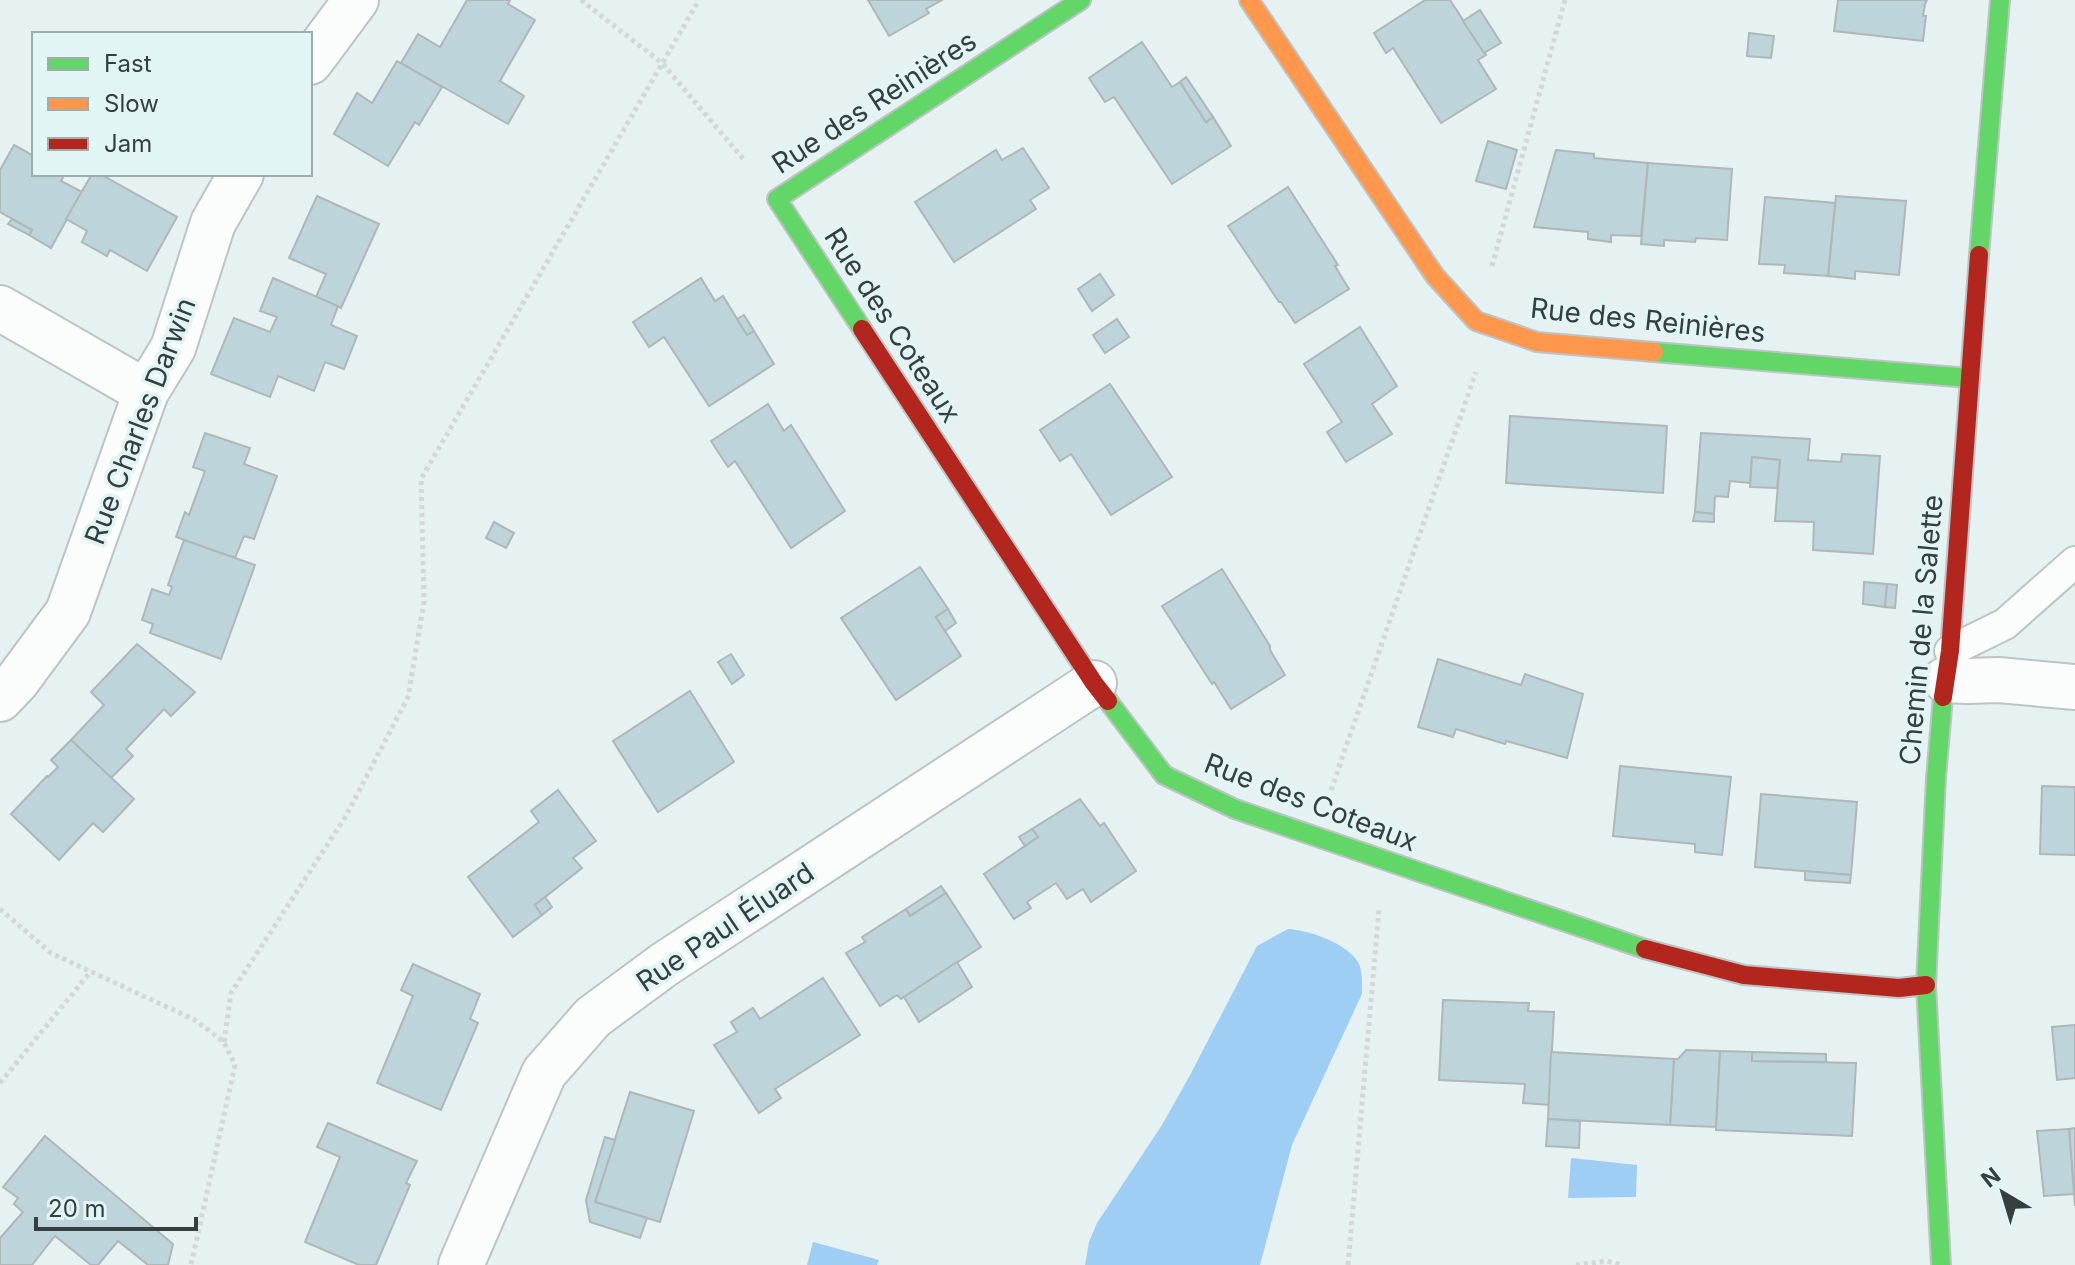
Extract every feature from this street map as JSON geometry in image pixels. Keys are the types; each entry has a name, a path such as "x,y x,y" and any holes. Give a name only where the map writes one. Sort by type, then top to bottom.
{"street":[{"path":"312,59 356,0"},
{"name":"Rue des Reinières","path":"777,199 1081,0"},
{"name":"Rue des Reinières","path":"1249,0 1435,276 1476,321 1537,342 1969,378"},
{"name":"Chemin de la Salette","path":"1941,1265 1926,985 1936,778 2000,0"},
{"name":"Rue Charles Darwin","path":"0,699 68,612 146,392 173,348 213,223 240,176"},
{"name":"Rue des Coteaux","path":"777,199 1094,683 1164,775 1235,809 1656,953 1744,975 1899,988 1926,985"},
{"path":"0,308 146,392"},
{"path":"1947,665 1968,681 1998,680 2075,687"},
{"name":"Rue Paul Éluard","path":"461,1265 544,1073 593,1017 665,964 1094,683"}],"lane":[{"path":"1947,665 2005,624 2075,562"}],"path":[{"path":"581,0 662,63 777,199"},
{"path":"224,1042 231,993 346,816 408,697 424,602 421,479 699,0"},
{"path":"1315,836 1482,355 1476,321 1565,0"},
{"path":"1348,1265 1384,860"},
{"path":"0,909 51,953 195,1020 224,1042 235,1065 191,1265"},
{"path":"0,1083 91,971"},
{"path":"1576,1265 1607,1261 1621,1265"}],"water":[{"path":"1288,929 1326,939 1353,955 1361,969 1362,994 1292,1145 1260,1265 1085,1265 1089,1242 1097,1223 1162,1125 1257,946"},
{"path":"1571,1158 1637,1165 1636,1197 1568,1198"},
{"path":"813,1242 879,1260 877,1265 807,1265"}],"building":[{"path":"467,0 510,0 508,4 535,20 500,81 524,96 508,124 401,63 418,34 440,47"},
{"path":"868,0 942,0 926,9 929,13 889,36"},
{"path":"1425,0 1450,0 1486,55 1478,60 1496,89 1441,123 1393,48 1386,53 1374,33"},
{"path":"1838,0 1927,0 1923,16 1926,16 1923,41 1834,31"},
{"path":"1480,10 1501,43 1484,53 1463,21"},
{"path":"1749,33 1774,36 1771,58 1747,56"},
{"path":"1142,42 1172,87 1180,82 1206,122 1213,117 1231,146 1172,184 1114,97 1105,102 1089,78"},
{"path":"397,61 442,87 419,125 415,122 388,166 334,134 357,93 372,103"},
{"path":"1186,77 1213,117 1206,122 1180,82"},
{"path":"1488,141 1517,150 1506,189 1476,181"},
{"path":"14,145 32,155 32,176 64,176 61,181 82,192 51,248 29,235 32,230 0,212 0,170"},
{"path":"1023,148 1049,188 1030,200 1036,209 954,262 915,202 996,150 1002,160"},
{"path":"1556,150 1594,154 1594,158 1648,163 1641,236 1611,235 1611,242 1588,239 1588,232 1534,227"},
{"path":"1648,163 1732,169 1727,240 1696,238 1695,242 1664,240 1664,246 1641,244"},
{"path":"91,176 104,176 177,217 147,271 110,250 107,256 82,242 87,231 66,219"},
{"path":"1288,187 1338,265 1335,266 1349,289 1295,323 1228,226"},
{"path":"317,196 379,224 341,308 316,297 326,274 289,258"},
{"path":"1836,196 1906,201 1899,275 1855,271 1855,279 1828,276"},
{"path":"1765,197 1835,203 1828,276 1784,273 1785,265 1759,264"},
{"path":"12,219 32,230 29,235 8,224"},
{"path":"1100,274 1114,295 1092,311 1078,289"},
{"path":"273,278 338,306 331,325 357,336 344,369 325,362 314,391 278,376 270,397 211,374 234,318 270,332 277,317 260,311"},
{"path":"701,278 715,301 723,296 747,335 754,331 774,364 709,406 664,337 649,347 633,322"},
{"path":"744,315 754,331 747,335 737,319"},
{"path":"1117,319 1129,337 1105,353 1093,335"},
{"path":"1360,327 1397,386 1372,404 1392,434 1346,462 1327,432 1342,422 1304,364"},
{"path":"1110,384 1172,477 1111,515 1071,454 1060,461 1040,430"},
{"path":"768,404 784,431 791,425 845,511 791,548 735,461 728,467 711,441"},
{"path":"1510,416 1667,426 1663,493 1506,483"},
{"path":"205,433 250,448 244,464 277,476 254,539 244,536 235,558 176,537 185,512 189,515 205,471 193,467"},
{"path":"1701,433 1810,439 1808,460 1841,462 1842,454 1880,456 1873,554 1813,550 1814,522 1775,521 1780,460 1752,457 1750,483 1730,481 1728,497 1715,496 1714,514 1695,512"},
{"path":"1752,457 1780,460 1777,488 1750,487"},
{"path":"1695,512 1714,514 1714,522 1693,521"},
{"path":"494,522 514,533 506,548 486,538"},
{"path":"184,540 255,565 221,659 150,633 153,624 142,620 152,589 169,595 172,587 168,585"},
{"path":"920,567 948,609 936,617 961,656 896,700 841,618"},
{"path":"1222,569 1285,675 1231,709 1162,606"},
{"path":"1864,582 1887,584 1885,607 1863,604"},
{"path":"1887,584 1897,585 1895,608 1885,607"},
{"path":"948,609 956,623 945,631 936,617"},
{"path":"137,644 195,692 171,716 164,709 126,749 133,756 111,778 71,740 104,705 91,692"},
{"path":"731,654 744,675 732,684 718,662"},
{"path":"1438,659 1521,685 1525,674 1583,694 1567,758 1456,729 1453,737 1418,727"},
{"path":"690,691 734,762 658,812 613,741"},
{"path":"71,740 134,799 103,832 93,823 59,860 11,814 58,767 51,760"},
{"path":"1620,766 1731,777 1722,855 1695,852 1695,844 1613,836"},
{"path":"2042,786 2075,787 2075,855 2040,854"},
{"path":"558,790 596,841 573,858 582,868 535,905 542,915 513,937 468,877 539,822 531,811"},
{"path":"1761,794 1857,802 1851,875 1755,867"},
{"path":"1080,799 1100,826 1104,823 1136,871 1091,902 1083,889 1067,899 1056,883 1027,902 1031,908 1014,919 984,874 1038,837 1032,829"},
{"path":"1032,829 1038,837 1025,846 1019,837"},
{"path":"1805,871 1851,875 1850,883 1805,880"},
{"path":"941,886 946,893 910,916 906,909"},
{"path":"946,893 981,947 901,999 897,995 880,1006 846,953 865,942 862,937 906,909 910,916"},
{"path":"545,897 552,907 542,915 535,905"},
{"path":"957,962 972,987 919,1022 904,997"},
{"path":"413,964 480,994 470,1019 478,1023 441,1110 377,1083 413,996 401,990"},
{"path":"823,978 860,1035 775,1089 781,1098 759,1113 714,1045 737,1032 731,1022 753,1008 760,1019"},
{"path":"1443,1000 1529,1003 1528,1011 1554,1012 1549,1105 1523,1103 1525,1084 1439,1080"},
{"path":"2075,1025 2075,1078 2057,1080 2052,1027"},
{"path":"1686,1050 1720,1051 1716,1127 1670,1125 1674,1059"},
{"path":"1720,1051 1752,1052 1752,1061 1856,1063 1852,1136 1716,1130"},
{"path":"1551,1052 1674,1059 1670,1125 1548,1119"},
{"path":"1752,1052 1826,1054 1826,1062 1752,1061"},
{"path":"630,1092 694,1111 660,1222 595,1202"},
{"path":"1548,1119 1580,1121 1579,1148 1546,1146"},
{"path":"328,1123 417,1161 376,1265 359,1265 305,1242 340,1157 317,1147"},
{"path":"2075,1128 2075,1206 2069,1129"},
{"path":"2069,1129 2074,1194 2044,1196 2037,1131"},
{"path":"45,1136 173,1244 168,1265 148,1265 118,1241 98,1265 91,1265 55,1236 32,1265 0,1265 0,1238 23,1212 14,1204 18,1198 3,1187"},
{"path":"605,1137 615,1140 595,1202 647,1218 640,1238 590,1222 586,1200"}],"traffic: fast":[{"path":"862,329 777,199 1081,0"},
{"path":"1979,255 2000,0"},
{"path":"1654,352 1969,378"},
{"path":"1941,1265 1926,985 1943,697"},
{"path":"1108,701 1164,775 1235,809 1645,949"}],"traffic: slow":[{"path":"1249,0 1435,276 1476,321 1537,342 1654,352"}],"traffic: jam":[{"path":"1943,697 1950,651 1979,255"},
{"path":"862,329 1108,701"},
{"path":"1645,949 1744,975 1899,988 1926,985"}]}
